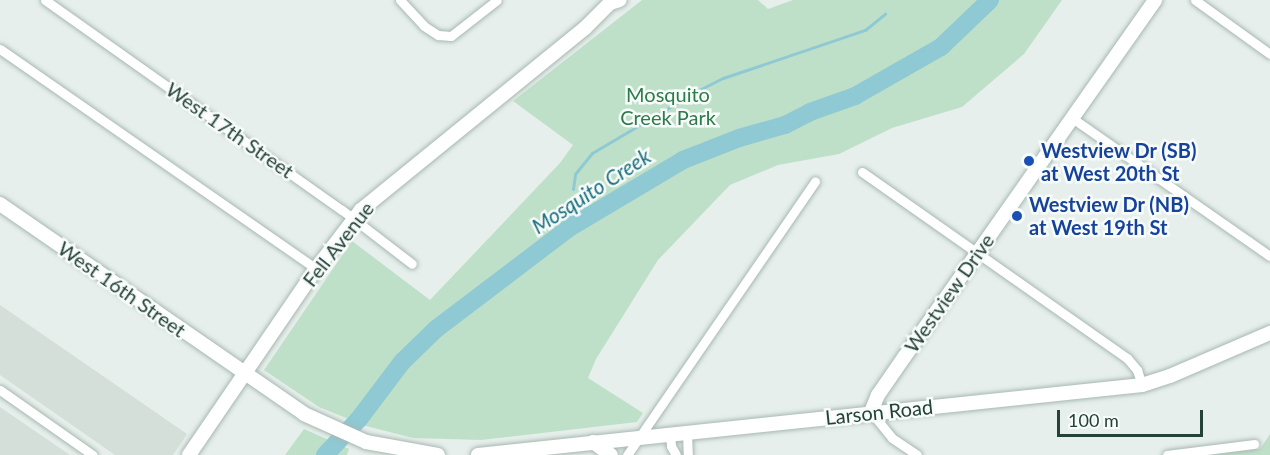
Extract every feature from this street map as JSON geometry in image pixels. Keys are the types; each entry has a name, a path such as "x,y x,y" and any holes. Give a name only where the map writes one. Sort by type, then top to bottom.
{"main road":[{"name":"Westview Drive","path":"872,412 878,395 1155,0"},
{"name":"Fell Avenue","path":"189,455 316,269 353,219 371,200 585,28 610,3 617,1"},
{"name":"West 16th Street","path":"0,204 244,374"},
{"name":"Larson Road","path":"478,455 641,436 1142,385 1170,376 1270,333"},
{"path":"244,374 327,426 355,438 402,450 438,455"},
{"path":"593,442 611,455"}],"street":[{"name":"West 17th Street","path":"45,0 353,219 412,264"},
{"path":"400,0 424,26 438,35 451,36 497,0"},
{"path":"1196,0 1270,54"},
{"path":"0,49 316,269"},
{"path":"1072,117 1270,256"},
{"path":"862,172 1127,358 1137,370 1142,385"},
{"path":"627,455 815,181"},
{"path":"0,390 93,455"},
{"path":"872,412 892,438 917,455"},
{"path":"687,432 688,455"},
{"path":"670,434 671,446 676,455"},
{"path":"1167,455 1254,444"}],"shaded area":[{"path":"0,305 187,434 173,455 115,455 0,375"},
{"path":"0,407 70,455 0,455"}],"green space":[{"name":"Mosquito Creek Park","path":"642,0 758,0 768,9 793,0 1062,0 1024,54 962,107 892,128 839,154 778,165 730,185 658,260 596,359 588,378 643,413 637,422 481,440 413,438 366,426 319,407 264,370 352,241 430,300 560,163 573,145 513,101"},
{"path":"304,429 349,449 347,455 285,455"},
{"path":"1270,434 1270,455 1213,455 1260,449"}],"waterway":[{"name":"Mosquito Creek","path":"325,455 359,419 402,362 436,329 569,228 683,160 739,138 785,125 810,112 855,96 941,47 990,0"},
{"path":"573,189 575,174 592,153 699,90 723,78 865,30 885,14"},
{"path":"569,228 571,214"}],"place":[{"name":"Westview Dr (SB) at West 20th St","path":"1029,161"},
{"name":"Westview Dr (NB) at West 19th St","path":"1017,216"}]}
